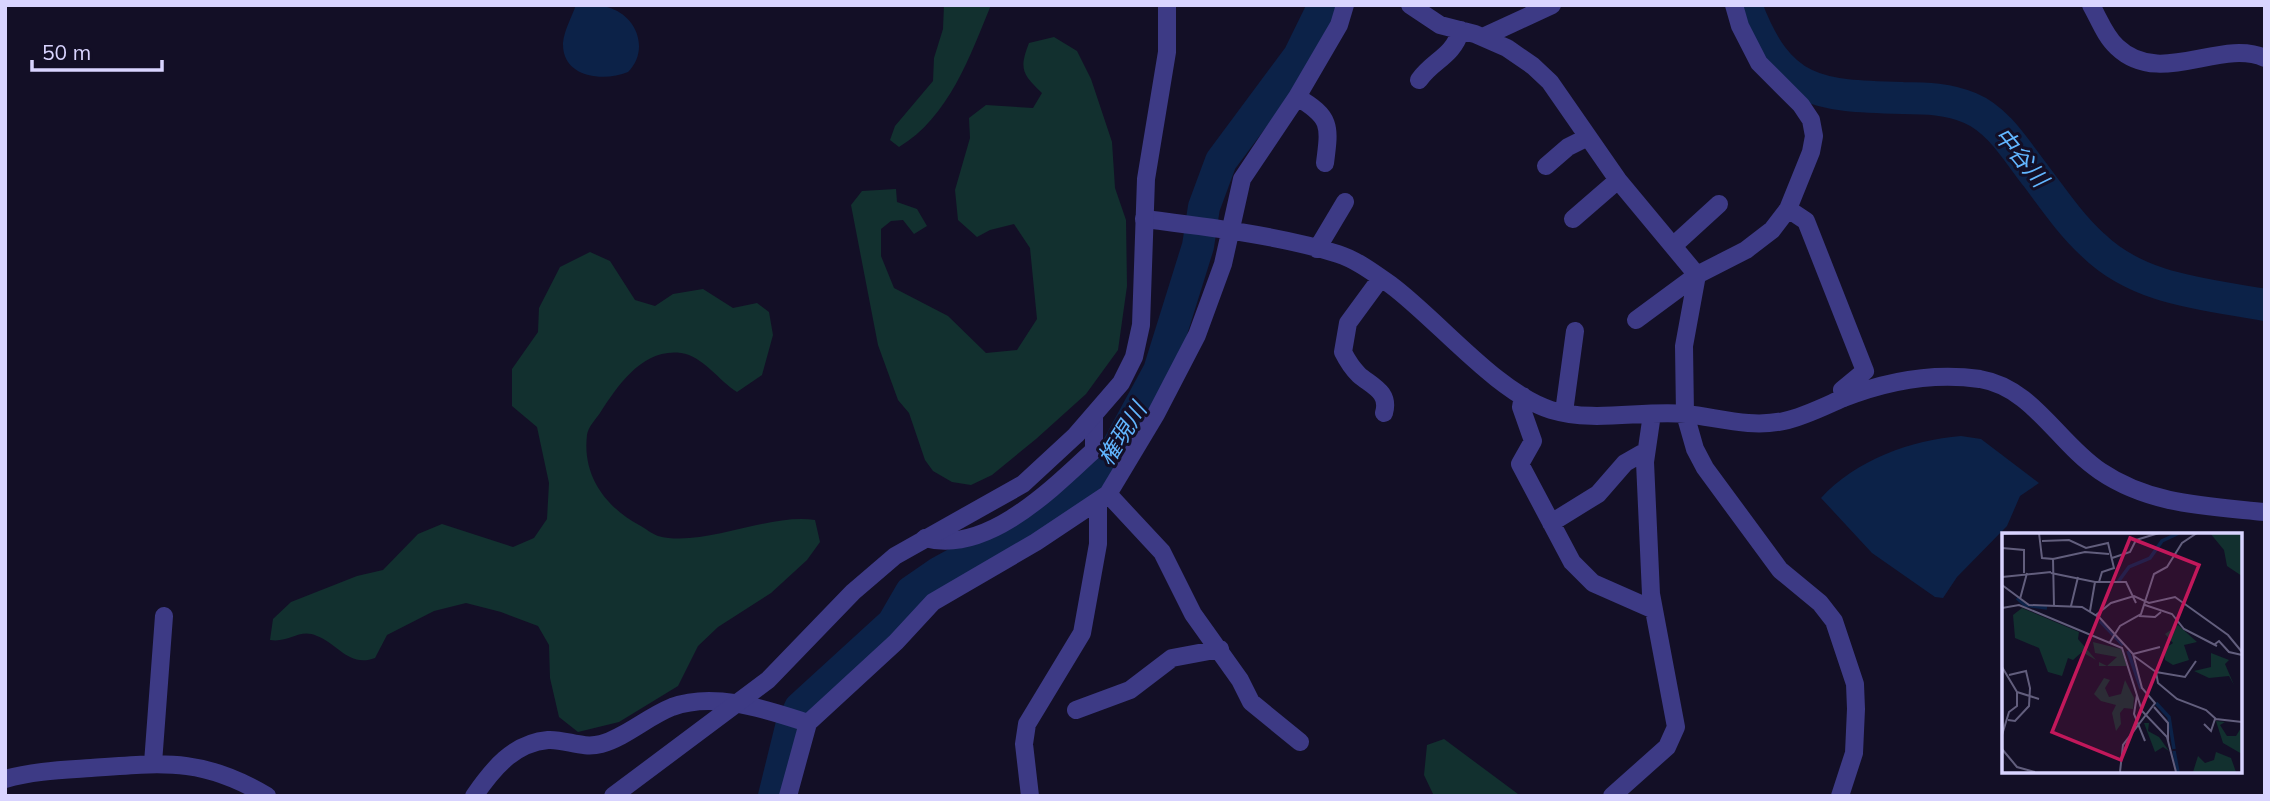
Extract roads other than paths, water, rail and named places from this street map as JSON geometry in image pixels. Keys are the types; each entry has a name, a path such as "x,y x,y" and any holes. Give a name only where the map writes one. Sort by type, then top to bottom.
{"street":[{"path":"614,796 768,680 853,592 895,556 1023,484 1094,417 1121,383 1133,357 1141,325 1144,219 1151,137 1167,52 1167,5"},
{"path":"1030,796 1024,744 1027,724 1082,633 1103,499 1156,414 1197,335 1214,295 1224,231 1242,179 1297,97 1339,24 1345,5"},
{"path":"1410,5 1440,25 1483,37 1507,48 1541,74 1618,180 1698,275"},
{"path":"1483,37 1552,5"},
{"path":"1636,320 1698,275 1746,250 1772,230 1788,209 1811,152 1814,136 1811,120 1801,105 1759,63 1740,26 1734,5"},
{"path":"2091,5 2117,47 2141,60 2173,63 2242,53 2265,58"},
{"path":"1419,80 1427,69 1447,57 1456,46 1461,30"},
{"path":"1297,97 1319,110 1325,118 1331,157"},
{"path":"1546,166 1568,147 1588,137"},
{"path":"1573,219 1618,180"},
{"path":"1317,249 1345,202"},
{"path":"1673,246 1719,204"},
{"path":"1788,209 1806,221 1865,370 1842,390 1844,398"},
{"path":"1144,219 1188,224 1340,254 1381,278 1523,396 1551,410 1607,417 1685,414 1745,424 1766,424 1787,421 1844,398 1901,380 1935,376 1999,384 2018,393 2073,451 2125,486 2159,500 2265,512"},
{"path":"1698,275 1684,346 1685,414 1695,449 1705,468 1780,570 1820,603 1834,621 1843,643 1855,684 1857,730 1840,796"},
{"path":"1381,278 1348,323 1343,352 1358,374 1384,397 1384,413"},
{"path":"1564,412 1575,331"},
{"path":"1523,396 1521,407 1533,441 1520,464 1573,562 1592,583 1652,609"},
{"path":"1612,796 1667,747 1676,727 1652,609 1646,451 1652,414"},
{"path":"1024,530 1047,494 1094,450 1094,417"},
{"path":"1551,523 1598,494 1625,463 1646,451"},
{"path":"788,796 799,720 896,642 933,602 1024,530 1103,499"},
{"path":"1103,499 1162,552 1193,614 1220,649 1251,702 1300,742"},
{"path":"925,538 940,542 996,526 1024,530"},
{"path":"153,763 164,616"},
{"path":"1076,710 1130,690 1172,658 1220,649"},
{"path":"474,796 493,768 518,749 549,740 577,746 600,744 672,707 703,702 737,705 799,720"},
{"path":"5,779 49,771 153,763 194,765 216,771 267,796"}],"water":[{"path":"576,5 610,8 630,22 635,29 639,46 638,55 628,72 608,77 597,76 586,74 569,64 563,43"},
{"path":"1961,436 1981,439 2039,483 2020,496 2007,526 1957,577 1943,598 1935,597 1872,553 1821,498 1851,473 1885,454 1923,442"}],"waterway":[{"name":"権現川","path":"774,796 791,727 800,708 893,623 911,592 940,572 973,554 1015,538 1041,521 1102,469 1115,452 1159,371 1198,246 1204,207 1221,161 1299,56 1324,5"},
{"name":"中谷川","path":"1746,5 1772,57 1788,73 1805,84 1847,95 1920,98 1970,108 1999,128 2070,221 2111,260 2131,272 2174,288 2265,305"}]}
